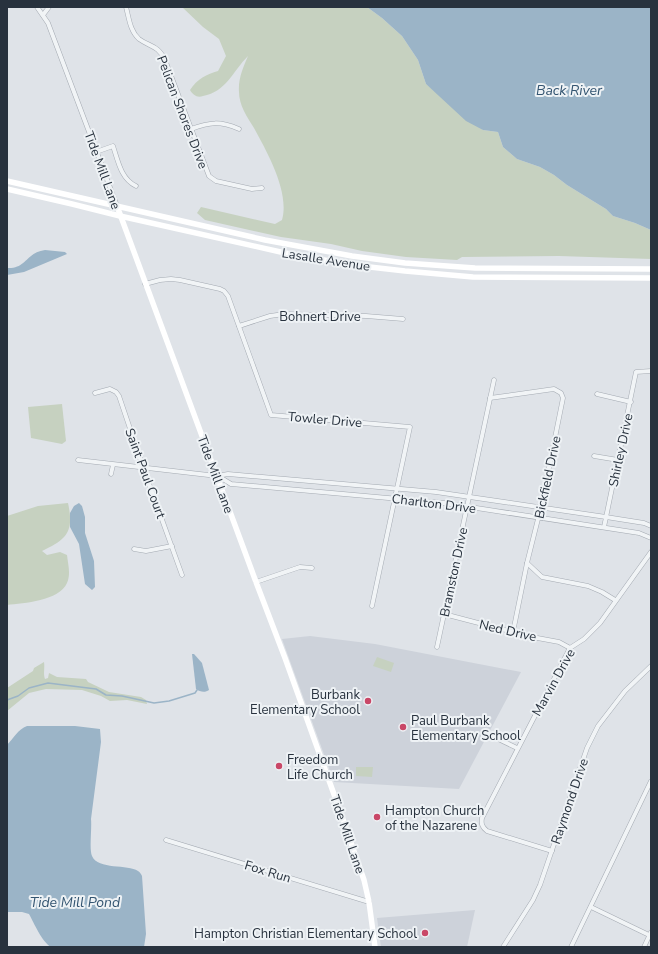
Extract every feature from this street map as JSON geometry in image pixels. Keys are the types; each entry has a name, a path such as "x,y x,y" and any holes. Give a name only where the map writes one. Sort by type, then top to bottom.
{"main road":[{"name":"Lasalle Avenue","path":"7,181 303,248 352,256 405,263 475,268 651,269"},
{"name":"Lasalle Avenue","path":"7,189 285,253 345,264 405,271 473,276 651,278"},
{"name":"Tide Mill Lane","path":"117,206 322,759 364,880 369,902 375,947"}],"street":[{"name":"Tide Mill Lane","path":"37,7 48,23 117,206"},
{"path":"43,15 49,7"},
{"name":"Pelican Shores Drive","path":"126,7 134,32 140,39 155,46 163,54 207,172 212,179 252,189 262,188"},
{"path":"191,129 213,123 225,124 239,129"},
{"path":"96,152 113,146 124,177 136,186"},
{"name":"Towler Drive","path":"145,284 171,279 201,284 224,291 228,296 271,415 410,427 372,606"},
{"name":"Bohnert Drive","path":"239,326 270,316 284,314 366,316 403,319"},
{"name":"Shirley Drive","path":"604,527 636,372 651,371"},
{"name":"Bramston Drive","path":"437,646 494,380"},
{"name":"Saint Paul Court","path":"95,393 110,389 116,392 119,396 182,575"},
{"name":"Bickfield Drive","path":"490,398 554,389 559,391 563,396 541,507 527,563 513,632"},
{"path":"597,394 631,402"},
{"path":"594,456 618,460"},
{"name":"Charlton Drive","path":"78,460 217,476 228,474 397,488 470,496 644,523 651,526"},
{"path":"112,474 113,465"},
{"name":"Charlton Drive","path":"217,476 231,484 468,507 604,527 639,533 651,538"},
{"path":"134,549 146,551 172,546"},
{"name":"Marvin Drive","path":"552,851 487,831 481,823 484,813 570,648 584,639 600,623 615,600 651,552"},
{"path":"527,563 542,577 588,586 615,600"},
{"path":"256,582 300,567 312,568"},
{"name":"Ned Drive","path":"444,614 559,642 570,648"},
{"name":"Raymond Drive","path":"504,947 533,900 540,885 587,748 598,726 625,692 651,666"},
{"path":"492,736 517,748"},
{"path":"571,947 651,781"},
{"name":"Fox Run","path":"166,840 369,902"},
{"path":"591,907 650,933 644,947"}],"shaded area":[{"name":"Paul Burbank Elementary School","path":"310,636 375,644 521,672 459,789 334,782 282,639"},
{"name":"Hampton Christian Elementary School","path":"475,910 467,947 381,947 377,918"}],"green space":[{"path":"182,7 367,7 402,36 418,60 426,84 483,130 498,132 503,147 517,159 540,167 554,175 567,185 606,209 613,216 651,230 651,259 559,256 462,257 457,260 406,257 281,237 205,220 197,213 201,207 275,224 282,220 284,209 283,197 271,160 240,102 239,83 248,56 218,90 201,97 194,95 190,90 193,86 202,78 218,71 226,56 219,39 203,27"},
{"path":"62,404 66,441 62,444 31,438 28,407"},
{"path":"68,503 70,521 67,533 58,542 42,551 47,555 60,552 67,555 69,573 67,583 57,594 49,597 31,602 7,605 7,516 38,506"},
{"path":"377,657 394,663 391,672 373,666"},
{"path":"44,662 45,679 48,678 49,673 57,677 86,679 88,682 109,692 141,697 146,700 147,704 127,700 110,701 101,696 82,690 46,689 29,693 7,711 7,688"},
{"path":"356,767 373,767 372,777 356,776"}],"water":[{"name":"Back River","path":"367,7 651,7 651,230 613,216 606,209 567,185 554,175 540,167 517,159 503,147 498,132 483,130 466,121 426,84 418,60 402,36"},
{"path":"45,250 65,252 67,254 24,272 7,275 7,268 19,266 33,254"},
{"path":"79,503 82,506 85,517 85,533 94,561 95,587 92,590 85,584 79,544 70,527 70,513 74,506"},
{"path":"192,654 194,654 202,663 209,690 206,692 196,689"},
{"name":"Tide Mill Pond","path":"27,726 75,726 100,729 101,742 91,819 91,853 95,860 100,863 133,869 139,871 142,876 146,934 144,947 51,947 41,937 29,914 22,912 7,912 7,745 18,732"}],"waterway":[{"path":"7,700 18,696 29,688 48,683 96,689 106,695 122,696 154,703 169,701 195,693 197,690"}],"place":[{"name":"Burbank Elementary School","path":"368,701"},
{"name":"Paul Burbank Elementary School","path":"403,727"},
{"name":"Freedom Life Church","path":"279,766"},
{"name":"Hampton Church of the Nazarene","path":"377,817"},
{"name":"Hampton Christian Elementary School","path":"425,933"}]}
